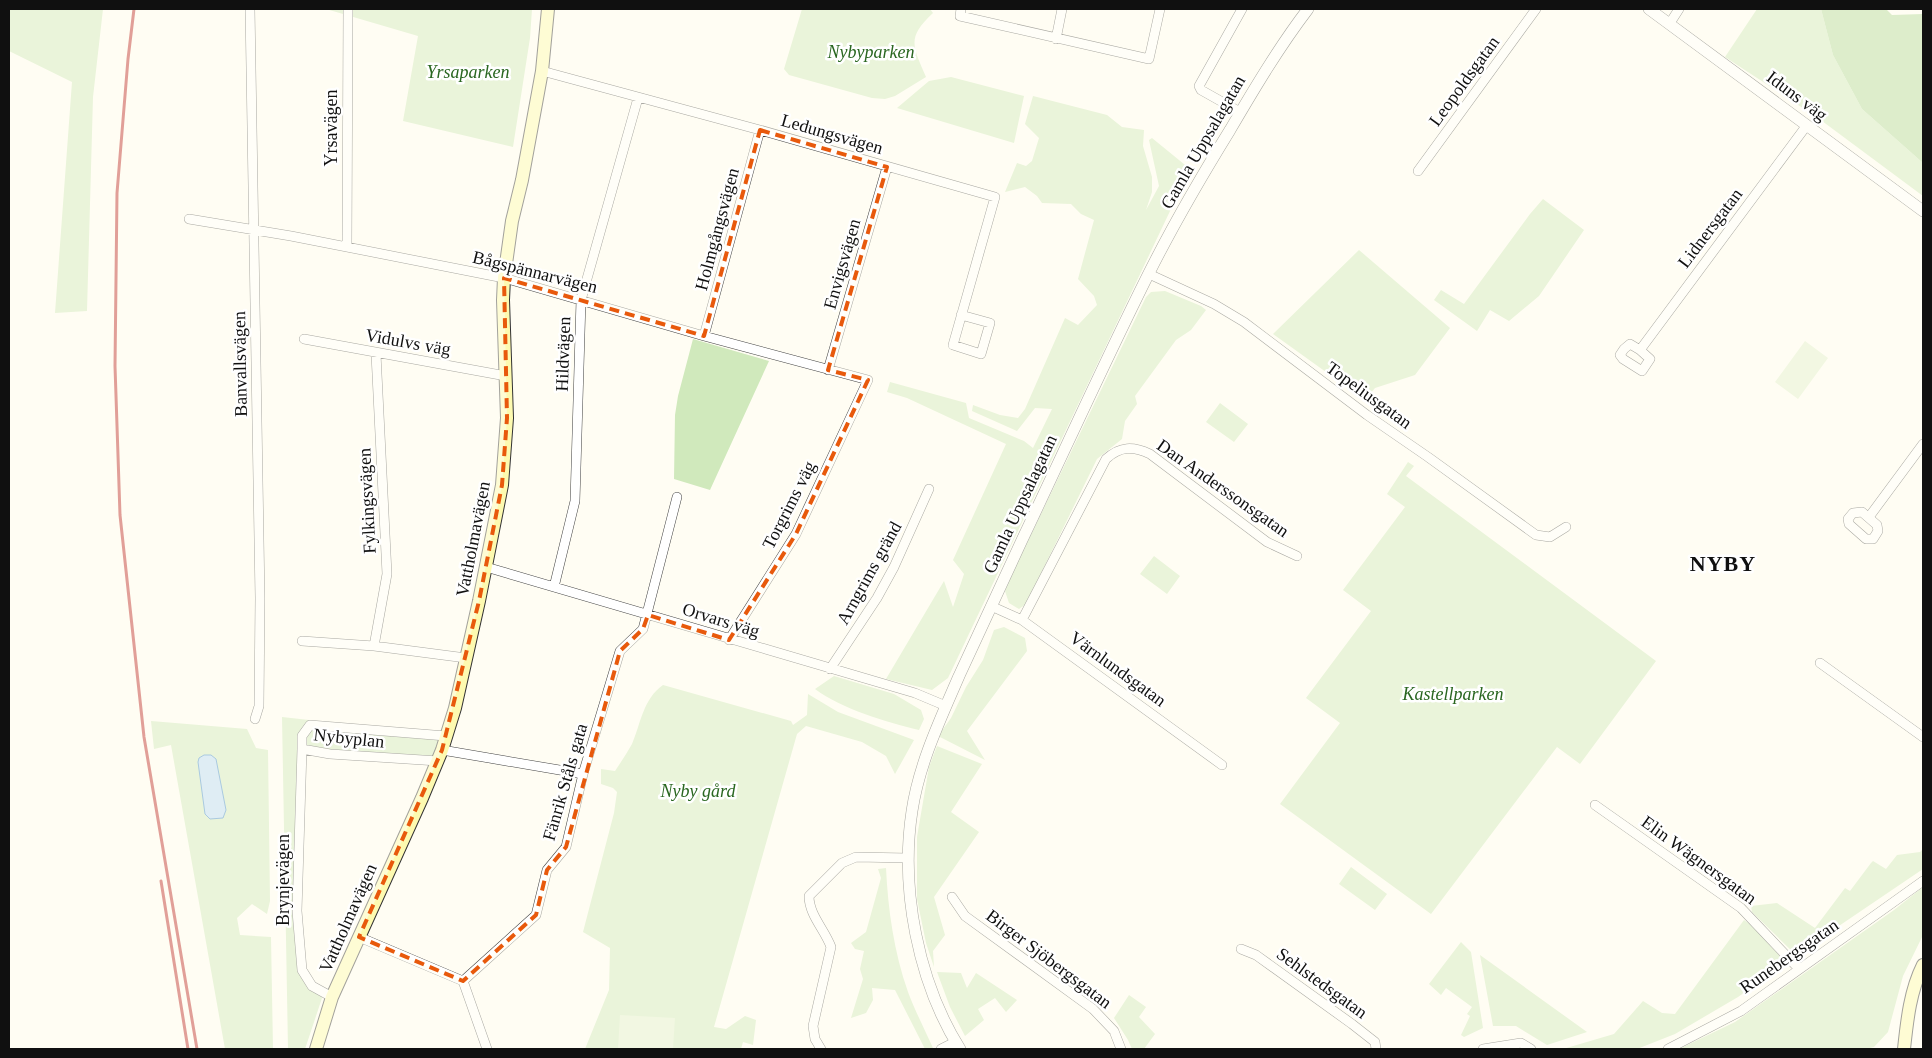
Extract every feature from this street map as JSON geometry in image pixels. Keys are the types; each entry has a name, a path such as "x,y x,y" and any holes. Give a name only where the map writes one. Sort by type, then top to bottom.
{"main road":[{"name":"Vattholmavägen","path":"316,1049 332,996 440,756 466,658 502,485 507,418 504,278 512,221 522,180 542,72 548,9"},
{"path":"1904,1049 1912,996 1918,974 1923,965"}],"street":[{"name":"Banvallsvägen","path":"250,9 260,598 259,706 255,718"},
{"name":"Yrsavägen","path":"347,247 348,9"},
{"path":"961,9 960,16 1149,59 1160,9"},
{"path":"1056,39 1062,9"},
{"path":"1240,112 1201,90 1199,86 1242,9"},
{"name":"Gamla Uppsalagatan","path":"958,1046 932,993 920,951 909,896 908,858 911,813 918,778 946,706 991,606 1149,274 1202,175 1240,112 1308,9"},
{"name":"Leopoldsgatan","path":"1418,171 1536,9"},
{"name":"Iduns väg","path":"1649,9 1923,211"},
{"path":"1670,23 1679,9"},
{"name":"Ledungsvägen","path":"542,72 760,130 995,198 952,345 981,354 990,323 961,315"},
{"name":"Hildvägen","path":"554,586 576,501 581,300 638,98"},
{"name":"Lidnersgatan","path":"1640,350 1807,125"},
{"name":"Holmgångsvägen","path":"704,336 760,130"},
{"name":"Envigsvägen","path":"828,370 887,167"},
{"name":"Bågspännarvägen","path":"189,219 347,247 504,278 704,336 868,380"},
{"name":"Topeliusgatan","path":"1149,274 1205,300 1244,322 1367,415 1536,535 1550,537 1566,527"},
{"name":"Vidulvs väg","path":"304,339 376,354 506,376"},
{"name":"Fylkingsvägen","path":"374,646 386,574 376,354"},
{"name":"Torgrims väg","path":"729,640 796,534 868,380"},
{"path":"1869,517 1923,444"},
{"name":"Dan Anderssonsgatan","path":"1022,620 1106,459 1114,452 1127,448 1139,449 1150,454 1267,542 1296,556"},
{"name":"Arngrims gränd","path":"830,669 877,598 894,567 929,489"},
{"name":"Fänrik Ståls gata","path":"463,980 536,915 547,870 566,847 583,774 620,651 643,629 648,615 678,497"},
{"name":"Orvars väg","path":"486,567 729,640 915,693 946,706"},
{"name":"Värnlundsgatan","path":"991,606 1022,620 1222,765"},
{"path":"302,641 374,646 466,658"},
{"path":"1820,663 1923,737"},
{"name":"Nybyplan","path":"446,736 310,726 302,736 302,749 330,754 440,756 583,774"},
{"name":"Brynjevägen","path":"302,749 297,911 302,970 312,986 332,996"},
{"name":"Elin Wägnersgatan","path":"1594,805 1742,908 1799,969"},
{"path":"821,1049 815,1039 814,1026 831,947 828,938 809,906 809,896 842,863 856,857 908,858"},
{"name":"Runebergsgatan","path":"1668,1049 1741,1011 1923,881"},
{"name":"Birger Sjöbergsgatan","path":"952,897 965,916 1092,1009 1114,1031 1120,1049"},
{"path":"359,937 463,980 487,1049"},
{"name":"Sehlstedsgatan","path":"1241,949 1256,955 1352,1024 1375,1042 1376,1049"},
{"path":"1483,1049 1521,1044 1531,1049"},
{"path":"941,1049 958,1046"}],"highlighted area":[{"path":"760,130 887,167 828,370 868,380 796,534 729,640 648,615 643,629 620,651 566,847 547,870 536,915 463,981 359,937 442,750 479,601 502,485 507,418 504,278 704,336"}],"green space":[{"path":"9,9 103,9 93,97 87,311 55,313 72,82 9,51"},
{"name":"Yrsaparken","path":"326,9 532,9 530,38 513,147 403,121 418,36"},
{"name":"Nybyparken","path":"802,9 930,9 933,13 919,29 914,43 926,77 895,96 885,99 872,98 789,75 784,69"},
{"path":"1757,9 1821,9 1833,55 1862,109 1923,163 1923,196 1818,118 1725,57"},
{"path":"1821,9 1886,9 1892,15 1923,14 1923,163 1862,109 1833,55"},
{"path":"951,77 1024,96 1014,143 897,108 929,81"},
{"path":"1033,96 1107,115 1122,127 1144,130 1143,146 1152,177 1152,192 1146,210 1159,186 1149,140 1152,138 1190,169 948,678 932,690 886,679 944,581 953,607 964,574 953,560 1006,444 907,398 887,392 890,382 966,403 969,418 1024,441 1033,448 1052,409 1035,408 1017,431 972,411 973,405 1000,415 1018,418 1025,409 1065,318 1078,325 1097,305 1094,296 1078,279 1094,220 1081,214 1071,204 1042,203 1037,196 1025,187 1005,192 1017,163 1026,166 1032,161 1039,138 1025,124"},
{"path":"1543,199 1584,230 1539,296 1509,321 1490,310 1477,331 1434,300 1441,290 1464,304"},
{"path":"1359,250 1450,328 1415,375 1375,388 1365,400 1273,334"},
{"path":"1165,291 1201,306 1206,310 1191,330 1176,340 1135,396 1137,404 1125,421 1122,439 1097,459 1026,604 1019,609 1009,603 1005,591 1010,578 1146,297 1151,292"},
{"path":"693,339 769,361 710,490 674,479 675,415"},
{"path":"1805,341 1828,358 1798,399 1775,382"},
{"path":"1220,403 1248,424 1234,442 1206,422"},
{"name":"Kastellparken","path":"1408,462 1414,466 1406,476 1656,661 1580,764 1557,747 1431,914 1280,804 1340,723 1306,698 1371,611 1343,590 1405,507 1387,494"},
{"path":"1154,556 1180,576 1167,594 1140,574"},
{"path":"1004,627 1025,638 1027,651 967,731 985,760 938,736 951,718 966,687 983,660 994,630"},
{"path":"834,676 894,694 921,710 924,719 919,730 851,709 815,689"},
{"name":"Nyby gård","path":"663,685 791,721 793,725 807,715 808,694 838,712 914,740 895,774 886,756 862,742 806,726 797,734 714,1027 726,1029 745,1016 756,1020 753,1045 743,1042 741,1049 585,1049 609,990 610,948 583,932 614,813 617,792 613,788 601,784 601,769 615,771 632,744 647,704"},
{"path":"282,717 309,720 310,725 446,736 438,761 302,749 300,824 302,970 324,992 305,1049 288,1049"},
{"path":"151,721 247,729 256,748 268,750 270,901 267,914 252,904 237,918 240,935 271,937 273,1049 225,1049 171,745 154,749"},
{"path":"937,746 982,764 951,812 979,832 934,897 945,935 933,951 934,967 926,943 917,899 917,837 929,767"},
{"path":"1923,849 1923,869 1796,955 1752,912 1751,906 1777,903 1815,928 1845,888 1850,891 1873,861 1886,869 1897,855 1920,852"},
{"path":"1351,867 1387,894 1375,910 1339,884"},
{"path":"886,868 890,915 899,962 908,992 932,1049 925,1049 895,990 872,988 873,1000 866,1013 851,1018 863,979 860,969 864,951 855,949 851,943 866,932 881,878 878,869"},
{"path":"1923,887 1923,935 1903,976 1888,1032 1874,1047 1866,1049 1679,1049 1735,1022 1894,910"},
{"path":"1744,920 1753,926 1786,963 1738,997 1675,1034 1637,1049 1563,1049 1614,1034 1643,1001 1662,1013 1675,1014"},
{"path":"1461,942 1471,952 1483,1028 1464,1037 1461,1035 1470,1016 1467,1014 1472,1007 1446,988 1441,995 1429,984"},
{"path":"1480,955 1587,1032 1547,1045 1516,1026 1493,1026"},
{"path":"937,972 961,973 967,988 976,973 1017,1000 1006,1012 995,998 978,1009 984,1020 965,1036 950,1007"},
{"path":"1129,995 1146,1007 1139,1017 1155,1034 1144,1049 1132,1049 1114,1018"},
{"path":"620,1015 675,1018 673,1049 618,1049"}],"water":[{"path":"204,755 211,755 216,759 226,810 223,818 210,819 205,814 198,762 199,758"}],"railway":[{"path":"134,9 117,193 115,366 120,515 144,737 197,1049"},
{"path":"161,881 188,1049"}],"district":[{"name":"NYBY","path":"1723,563"}]}
